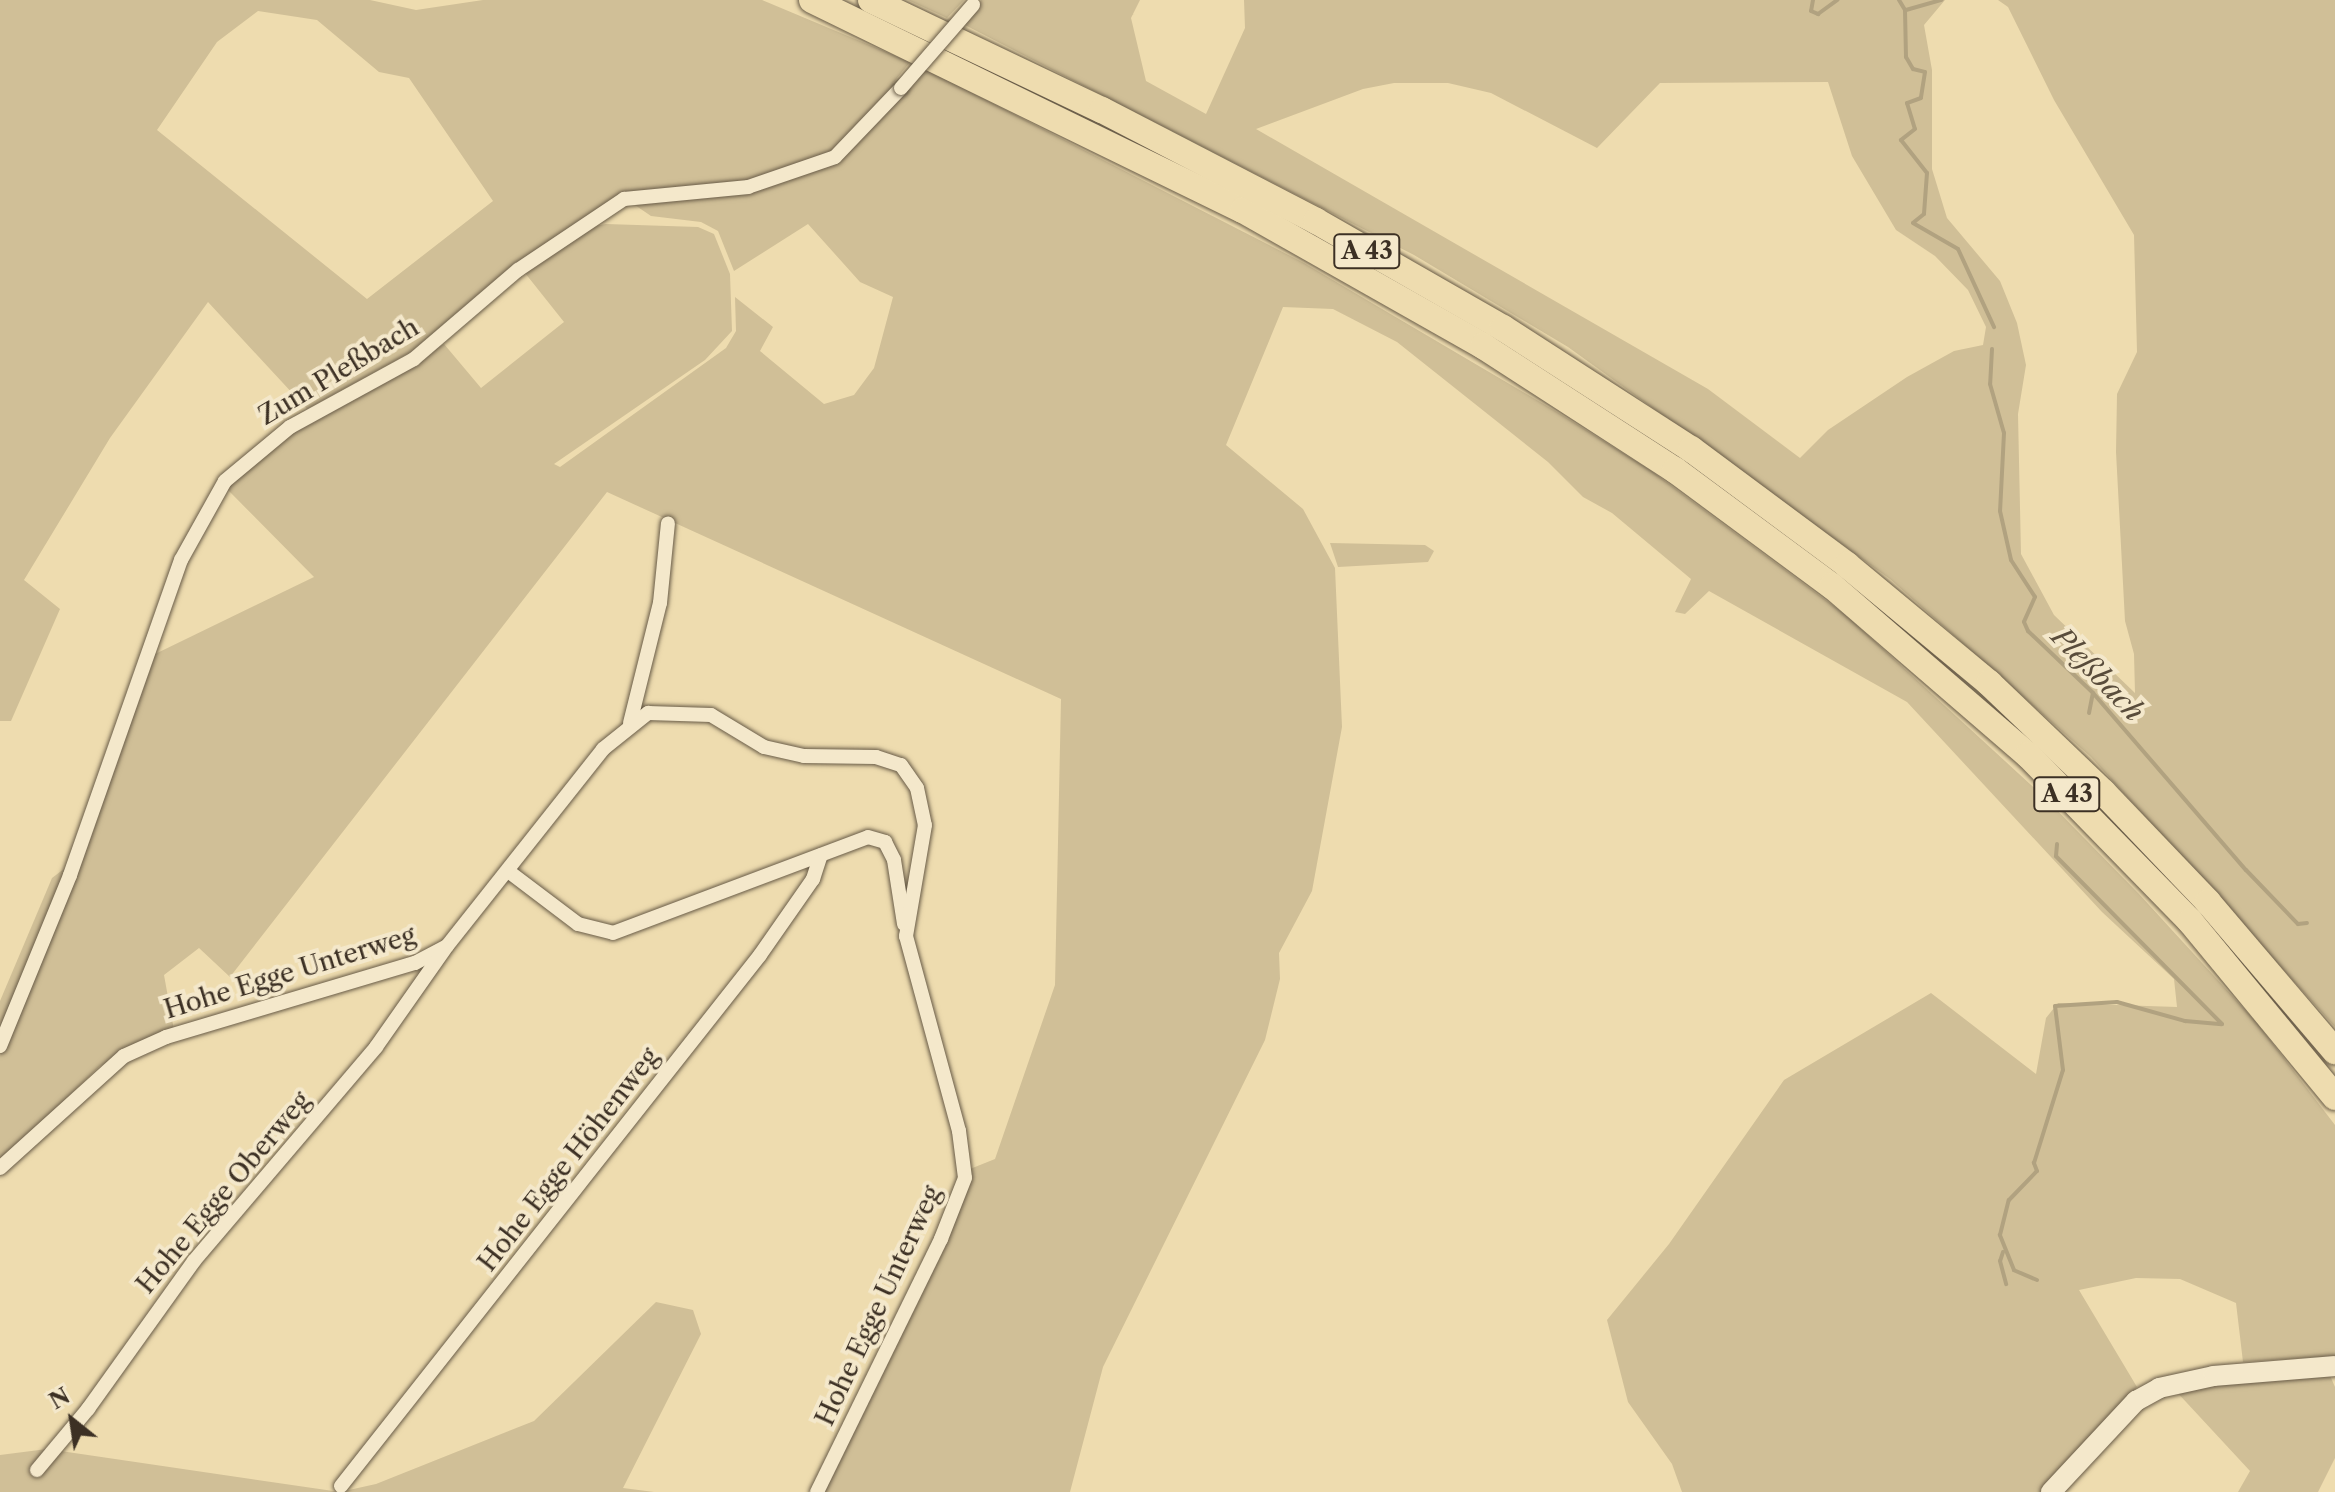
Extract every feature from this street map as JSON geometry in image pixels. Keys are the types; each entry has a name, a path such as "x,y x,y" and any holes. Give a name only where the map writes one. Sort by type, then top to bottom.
{"highway":[{"name":"A 43","path":"812,0 1103,138 1337,262 1542,383 1725,506 1902,643 2039,766 2190,921 2335,1097"},
{"name":"A 43","path":"871,0 1102,110 1316,221 1490,321 1691,449 1847,565 1989,683 2208,902 2335,1051"}],"street":[{"name":"Zum Pleßbach","path":"0,1046 70,875 181,560 225,481 290,427 414,359 518,270 624,199 748,187 835,157 901,88 975,3"},
{"path":"630,723 660,603 668,523"},
{"name":"Hohe Egge Unterweg","path":"0,1168 124,1056 166,1037 415,963 447,946 603,749 630,723 648,713 687,711 711,715 764,747 819,758 876,757 901,765 917,788 925,825 906,936 959,1131 965,1178 935,1252 817,1492"},
{"path":"508,871 578,924 613,933 868,837 885,842 894,860 906,936"},
{"name":"Hohe Egge Höhenweg","path":"341,1486 760,955 813,879 821,855"},
{"name":"Hohe Egge Oberweg","path":"37,1470 95,1400 194,1261 376,1047 447,946"},
{"path":"2051,1492 2136,1401 2159,1388 2214,1376 2335,1366"}],"shaded area":[{"path":"0,0 370,0 416,10 483,0 762,0 910,62 893,83 901,88 833,156 747,185 622,197 411,352 307,409 208,302 110,438 24,580 60,609 11,721 0,721","holes":["258,11 317,20 379,72 409,78 493,201 367,299 157,130 217,42"]},
{"path":"908,0 964,0 947,18"},
{"path":"981,0 1140,0 1131,18 1146,81 1206,114 1245,28 1244,0 1945,0 1924,25 1932,70 1932,169 1947,218 2000,281 2017,323 2026,365 2018,414 2021,554 2054,615 2135,693 2134,654 2125,621 2116,452 2117,394 2137,352 2134,235 2054,100 2008,7 1998,0 2335,0 2335,1027 2091,757 1890,579 1568,347 1414,255 963,24","holes":["1828,82 1852,156 1896,230 1935,256 1968,290 1986,327 1983,345 1954,351 1907,377 1828,430 1800,458 1708,389 1256,129 1363,89 1394,83 1448,83 1491,93 1597,148 1660,83"]},
{"path":"926,69 1304,263 1557,412 1650,470 1847,616 2042,795 2139,894 2257,1023 2335,1125 2335,1356 2243,1362 2236,1303 2180,1279 2136,1278 2079,1290 2137,1387 2041,1492 1682,1492 1672,1464 1628,1402 1607,1320 1669,1244 1784,1080 1931,993 2036,1074 2046,1018 2058,1003 2177,1007 2174,979 2102,912 1907,702 1709,591 1685,614 1675,612 1691,579 1612,513 1583,497 1548,462 1397,342 1333,309 1283,307 1226,445 1303,509 1335,568 1342,727 1312,891 1279,953 1280,979 1265,1040 1103,1367 1070,1492 824,1492 970,1169 995,1159 1055,985 1061,699 607,492 230,977 199,948 164,975 174,1030 100,1066 0,1162 0,1056 151,656 314,577 227,489 270,445 444,344 481,388 564,322 525,273 589,227 606,224 698,227 714,234 730,274 732,331 705,360 554,464 560,467 726,348 736,331 735,297 773,327 760,351 824,404 854,395 874,368 893,297 860,282 808,224 734,271 718,231 701,222 651,216 632,203 748,190 835,160"},
{"path":"1330,543 1425,545 1434,551 1428,562 1338,567"},
{"path":"73,862 0,1032 0,1001 52,878"},
{"path":"656,1302 693,1310 701,1334 623,1488 654,1492 340,1492 376,1484 534,1421"},
{"path":"2328,1371 2335,1387 2335,1458 2318,1492 2238,1492 2250,1471 2174,1389"},
{"path":"47,1449 340,1492 0,1492 0,1455"}],"waterway":[{"name":"Pleßbach","path":"1813,0 1811,11 1818,14 1837,0"},
{"name":"Pleßbach","path":"1899,0 1905,10 1906,57 1913,69 1925,72 1921,98 1907,103 1915,129 1901,140 1927,173 1924,214 1913,223 1958,249 1994,327"},
{"path":"1906,10 1942,0"},
{"name":"Pleßbach","path":"1992,349 1990,384 2004,433 2000,511 2011,560 2035,597 2024,622 2028,631 2093,693 2246,870 2298,924 2307,923"},
{"path":"2089,713 2093,693"},
{"path":"2037,1280 2014,1270 2000,1235 2009,1200 2037,1171 2034,1163 2063,1070 2055,1006 2117,1002 2185,1021 2222,1024 2056,856 2057,844"},
{"path":"2003,1252 2000,1261 2006,1284"}]}
